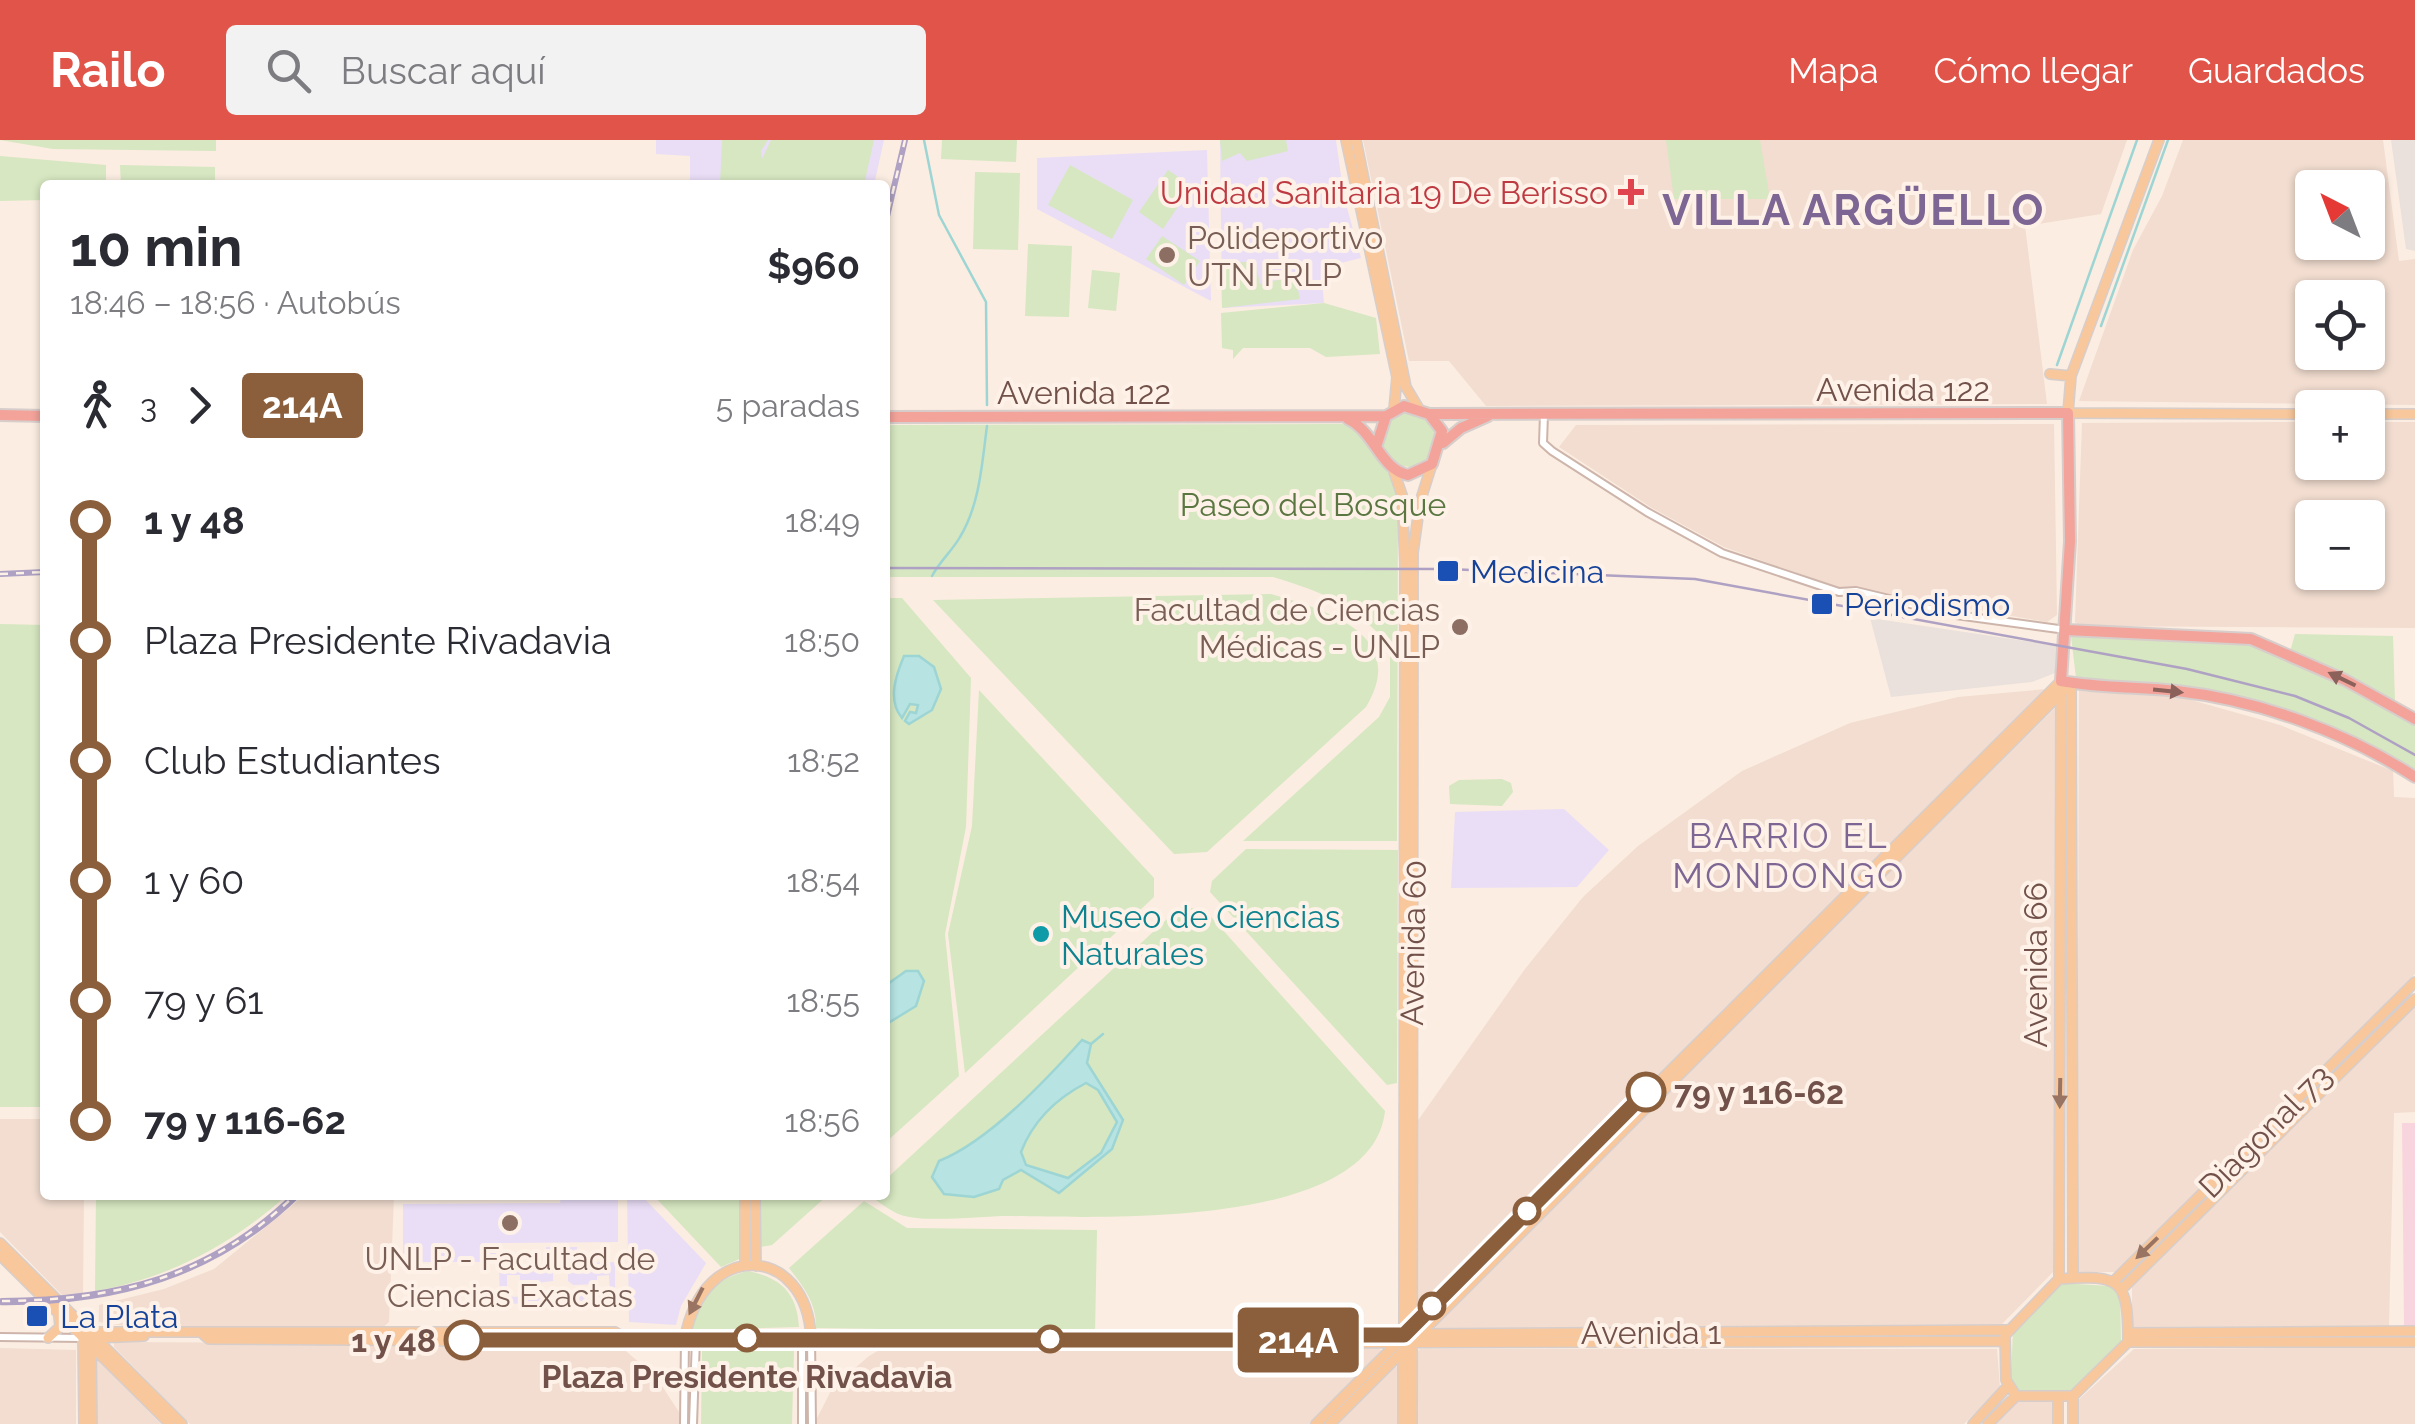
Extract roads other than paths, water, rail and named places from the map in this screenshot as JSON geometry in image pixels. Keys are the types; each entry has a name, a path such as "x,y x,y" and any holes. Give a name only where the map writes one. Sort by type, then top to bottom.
{"highway":[{"path":"1342,417 1362,427 1393,470 1417,474 1432,464 1442,445 1442,431 1424,412 1390,412 1377,444"},
{"name":"Avenida 122","path":"890,417 1342,417 1390,412"},
{"name":"Avenida 122","path":"1424,412 2068,413"},
{"name":"Avenida 66","path":"2066,682 2068,413"},
{"name":"Avenida 122","path":"1442,445 1461,428 1493,414"},
{"path":"0,416 40,416"},
{"path":"2067,630 2251,639 2345,680 2415,718"},
{"path":"2066,682 2182,692 2283,716 2343,740 2415,777"}],"main road":[{"path":"1346,140 1397,377 1390,412"},
{"path":"1356,140 1406,387 1424,412"},
{"path":"2068,413 2072,376 2159,140"},
{"path":"2050,374 2072,376"},
{"name":"Avenida 122","path":"2068,413 2295,414"},
{"path":"2385,414 2415,414"},
{"name":"Avenida 60","path":"1403,1424 1408,1338 1414,553 1420,502 1432,464"},
{"name":"Avenida 60","path":"1393,470 1402,494 1406,570 1408,1338 1412,1424"},
{"path":"1330,1424 1408,1338 2066,682"},
{"path":"1316,1424 2061,694 2066,682"},
{"name":"Avenida 66","path":"2066,682 2073,1278"},
{"name":"Avenida 66","path":"2060,1278 2061,694"},
{"name":"Diagonal 73","path":"2115,1280 2415,982"},
{"name":"Diagonal 73","path":"2124,1288 2415,999"},
{"path":"745,1200 750,1266"},
{"path":"750,1266 755,1200"},
{"path":"0,1242 170,1424"},
{"path":"0,1255 58,1314 90,1338 182,1424"},
{"path":"690,1338 691,1309 702,1289 721,1272 750,1266 784,1278 798,1294 808,1314 806,1338"},
{"path":"1973,1424 2007,1387 2006,1335 2060,1278 2115,1280 2124,1288 2128,1337"},
{"path":"48,1338 60,1327 58,1314"},
{"path":"2073,1424 2073,1396 2128,1337 2415,1331"},
{"name":"Avenida 1","path":"90,1338 202,1335 209,1339 613,1342 624,1338 1297,1340 1304,1335 1408,1338 2006,1335"},
{"path":"2128,1337 2415,1342"},
{"path":"84,1424 90,1338"},
{"path":"90,1338 92,1424"},
{"path":"2007,1387 2016,1396 2073,1396"},
{"path":"1988,1424 2016,1396"},
{"path":"2058,1396 2058,1424"}],"street":[{"path":"1544,414 1542,443 1647,512 1722,553 1838,592 1856,591 1956,615 2067,630"},
{"name":"Avenida 1","path":"1,1338 90,1338"},
{"path":"684,1424 690,1338"},
{"path":"690,1338 693,1424"},
{"path":"802,1424 806,1338"},
{"path":"806,1338 812,1424"}],"water":[{"path":"904,656 919,656 934,667 941,689 932,710 909,724 905,721 910,712 916,713 918,705 910,704 902,718 894,695"},
{"path":"906,971 918,971 924,981 916,1006 890,1022 890,982"},
{"path":"1082,1040 1091,1044 1087,1063 1123,1120 1112,1149 1059,1193 1021,1170 1003,1180 999,1189 974,1197 944,1194 932,1177 939,1161 997,1124","holes":["1086,1083 1098,1090 1117,1122 1101,1153 1068,1178 1026,1165 1021,1152 1047,1111"]}],"waterway":[{"path":"924,140 939,215 986,302 987,405"},
{"path":"2057,365 2137,140"},
{"path":"2101,326 2168,140"},
{"path":"932,576 960,537 972,511 987,426"},
{"path":"1091,1044 1103,1034"}],"tram line":[{"path":"890,568 1447,569 1695,579 2187,669 2295,696 2349,718 2415,755"},
{"path":"1,1304 84,1299 162,1281 234,1247 294,1200"}],"railway":[{"path":"890,204 905,140"},
{"path":"0,574 40,572"},
{"path":"2,1301 84,1296 159,1279 229,1246 289,1200"}],"place":[{"name":"Unidad Sanitaria 19 De Berisso","path":"1631,192"},
{"name":"Polideportivo UTN FRLP","path":"1167,255"},
{"name":"Medicina","path":"1448,571"},
{"name":"Periodismo","path":"1822,604"},
{"name":"Facultad de Ciencias Médicas - UNLP","path":"1460,627"},
{"name":"Museo de Ciencias Naturales","path":"1041,934"},
{"name":"79 y 116-62","path":"1646,1092"},
{"name":"UNLP - Facultad de Ciencias Exactas","path":"510,1223"},
{"name":"La Plata","path":"37,1316"},
{"name":"Plaza Presidente Rivadavia","path":"747,1338"},
{"name":"1 y 48","path":"464,1340"}],"district":[{"name":"VILLA ARGÜELLO","path":"1854,210"},
{"name":"BARRIO EL MONDONGO","path":"1789,855"}],"park label":[{"name":"Paseo del Bosque","path":"1313,504"}]}
